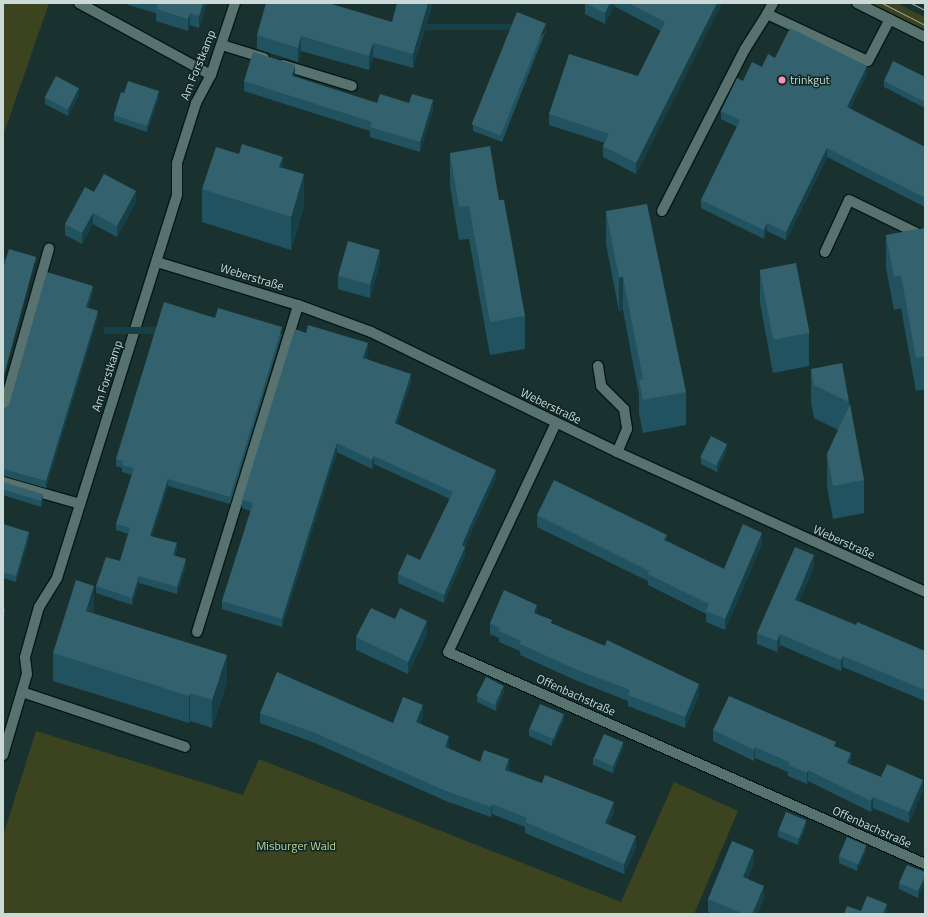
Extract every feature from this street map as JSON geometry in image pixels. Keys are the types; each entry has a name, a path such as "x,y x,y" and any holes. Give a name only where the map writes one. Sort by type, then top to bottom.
{"street":[{"path":"79,3 211,75"},
{"name":"Am Forstkamp","path":"3,755 27,674 24,657 39,607 56,578 157,262 177,194 177,163 196,103 211,75 235,3"},
{"path":"662,210 745,49 773,3"},
{"path":"857,3 925,37"},
{"path":"767,14 868,62 890,19"},
{"path":"222,45 352,86"},
{"path":"825,252 849,200 925,237"},
{"path":"3,410 49,248"},
{"name":"Weberstraße","path":"157,262 298,305 371,332 617,452 925,592"},
{"path":"197,632 298,305"},
{"path":"598,366 602,386 624,409 628,429 617,452"},
{"name":"Offenbachstraße","path":"556,423 448,652 925,864"},
{"path":"3,482 80,504"},
{"path":"22,692 184,747"}],"green space":[{"path":"3,3 49,3 3,136"},
{"path":"868,3 897,3 925,17 925,32"},
{"name":"Misburger Wald","path":"36,731 243,795 259,759 621,902 674,782 738,811 694,914 6,914 3,913 3,836"}],"building":[{"path":"158,3 203,3 199,16 190,13 188,19 156,9"},
{"path":"266,3 328,3 392,22 397,3 428,3 413,54 373,43 369,56 301,36 298,48 257,35"},
{"path":"585,3 610,3 605,13"},
{"path":"628,3 717,3 636,163 603,146 609,134 549,114 569,54 638,76 665,22"},
{"path":"517,12 546,24 500,136 472,124"},
{"path":"790,28 867,66 847,107 925,147 925,198 827,148 786,232 767,223 764,230 701,200 740,120 721,111 737,78 743,81 752,62 762,67 768,54 775,58"},
{"path":"253,52 295,65 292,76 377,103 380,94 409,103 412,94 433,100 420,142 370,127 372,122 244,81"},
{"path":"893,61 925,77 925,102 884,81"},
{"path":"56,76 79,88 68,109 45,97"},
{"path":"128,81 159,91 147,126 114,115 121,92 124,93"},
{"path":"242,144 283,157 279,167 304,174 291,217 202,189 216,147 239,154"},
{"path":"490,146 499,200 504,200 525,316 490,322 469,206 459,207 450,153"},
{"path":"104,174 136,191 117,226 93,213 82,233 65,224 85,187 94,192"},
{"path":"647,204 686,392 643,400 639,380 643,379 623,277 619,278 606,211"},
{"path":"925,228 925,356 916,358 901,275 894,277 886,235"},
{"path":"348,241 380,250 370,285 338,276"},
{"path":"9,249 36,257 3,379 3,269"},
{"path":"796,263 810,333 773,340 760,270"},
{"path":"47,272 93,286 86,307 98,311 46,481 4,469 3,470 3,409 9,405"},
{"path":"164,302 215,318 218,308 282,327 230,497 168,479 150,536 177,543 173,555 186,559 177,587 139,576 132,598 96,586 106,557 120,561 130,528 116,524 134,468 122,465 123,461 116,459"},
{"path":"308,325 368,343 363,358 411,374 395,423 496,470 462,545 465,547 444,595 398,574 407,554 420,560 453,492 374,456 372,460 337,443 282,619 222,601 253,503 242,500 295,329 306,333"},
{"path":"842,363 849,402 814,385 811,369"},
{"path":"850,404 864,480 833,486 827,454"},
{"path":"711,436 727,444 716,466 700,457"},
{"path":"554,480 667,535 664,540 724,569 743,524 762,533 725,619 706,611 709,604 648,574 649,571 537,515"},
{"path":"3,482 43,494 41,501 3,489"},
{"path":"3,524 29,532 16,576 3,572"},
{"path":"795,547 814,555 795,600 856,625 857,622 925,651 925,690 843,656 841,660 780,634 777,641 757,633"},
{"path":"76,580 94,586 86,611 227,655 212,700 190,693 189,696 53,653"},
{"path":"504,590 537,605 534,613 552,620 551,623 605,646 607,640 699,684 685,717 628,695 630,690 575,669 520,644 521,641 499,631 500,628 490,623"},
{"path":"371,608 395,619 400,608 427,621 408,662 356,637"},
{"path":"277,672 393,723 403,697 423,705 416,722 449,736 445,747 480,762 484,750 509,759 505,770 542,783 545,775 614,802 605,823 636,836 624,864 525,822 527,818 492,804 491,807 446,791 315,733 260,713"},
{"path":"486,677 504,686 494,705 476,696"},
{"path":"729,696 836,742 834,746 851,753 847,763 881,777 887,764 923,780 909,812 873,797 871,801 808,770 807,773 788,765 789,762 755,747 754,750 713,730"},
{"path":"540,704 564,714 553,739 529,729"},
{"path":"604,734 623,742 613,766 594,758"},
{"path":"786,812 806,820 799,839 779,831"},
{"path":"847,837 866,845 858,865 839,856"},
{"path":"732,841 754,850 743,877 764,886 752,914 744,914 708,899"},
{"path":"907,865 925,872 925,876 918,891 899,883"},
{"path":"867,896 887,904 883,914 844,914 847,906 861,911"}],"tram line":[{"path":"882,3 925,25"},
{"path":"911,3 925,10"}],"place":[{"name":"trinkgut","path":"782,80"}]}
